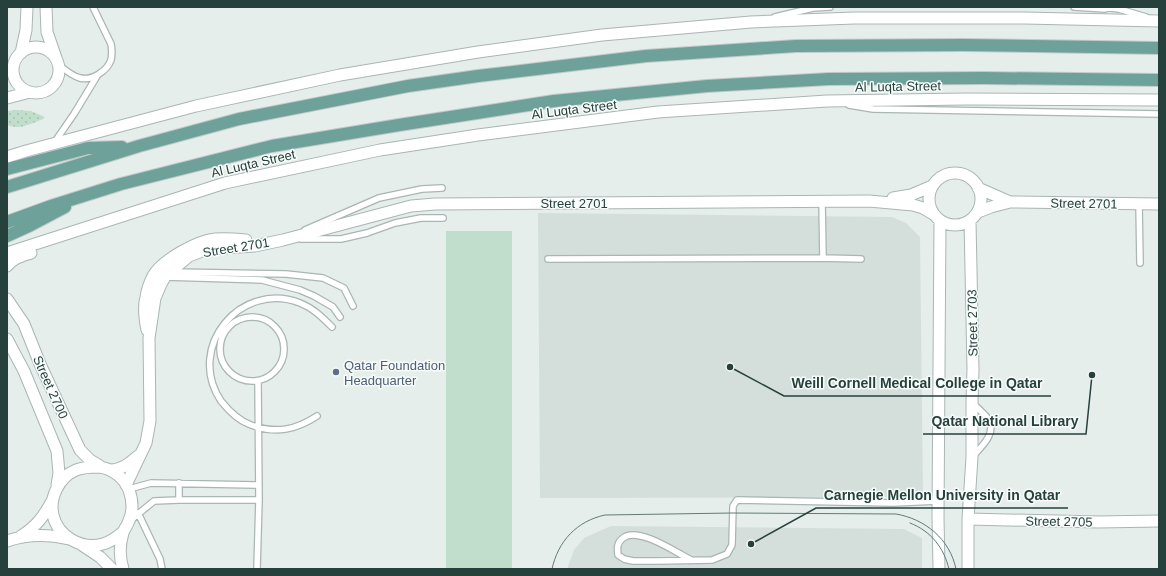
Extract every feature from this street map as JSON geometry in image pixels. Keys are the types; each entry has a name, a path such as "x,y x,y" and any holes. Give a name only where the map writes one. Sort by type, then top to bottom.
{"main road":[{"path":"7,187 139,146 239,120 408,86 478,76 646,56 796,46 963,44 1159,48"},
{"name":"Al Luqta Street","path":"7,222 120,184 272,146 554,101 713,86 829,79 984,78 1159,80"},
{"path":"7,169 88,148 139,146"},
{"path":"7,236 90,194"}],"street":[{"path":"20,54 26,30 27,7"},
{"path":"46,7 47,32 57,62 59,72 55,84 44,92 30,92 18,84 11,68 16,58 20,54 32,48 46,49 52,53 57,62"},
{"path":"7,157 196,106 340,75 478,52 602,35 751,22 854,18 1024,18 1159,21"},
{"path":"7,98 30,92"},
{"name":"Al Luqta Street","path":"7,253 225,183 380,150 478,135 658,112 827,101 966,99 1159,100"},
{"path":"960,174 974,182 978,188 981,196 981,204 978,212 970,220 963,224 947,224 937,217 930,208 929,200 932,186 944,176 960,174"},
{"name":"Street 2701","path":"869,201 911,195 932,186"},
{"name":"Street 2701","path":"978,188 1010,202"},
{"name":"Street 2701","path":"127,487 146,443 150,421 149,338 155,298 161,284 168,275 189,256 207,249 255,246 411,206 479,203 869,201 913,205 923,208 937,217"},
{"name":"Street 2701","path":"978,212 991,206 1010,202 1159,204"},
{"path":"937,217 939,569"},
{"name":"Street 2703","path":"968,569 968,519 972,457 973,362 970,220"},
{"path":"7,266 9,263 18,258 94,225"},
{"name":"Street 2701","path":"149,338 145,316 145,298 154,275 163,265 182,251 196,244 215,239 283,240"},
{"name":"Street 2700","path":"7,300 24,324 40,364 80,450 90,460 106,469"},
{"name":"Street 2700","path":"7,339 24,371 57,451 59,473 54,496"},
{"path":"11,540 27,532 44,517 63,478 75,470 89,466 118,470 142,453"},
{"path":"106,469 119,476 127,487 132,500 132,511 129,522 123,532 119,551 122,569"},
{"path":"54,496 53,516 59,528 69,539"},
{"name":"Street 2705","path":"968,519 1098,522 1154,521"},
{"path":"80,544 92,546 103,544 114,539 123,532"},
{"path":"11,540 42,535 69,539 100,557 112,569"}],"lane":[{"path":"54,144 97,76 110,61 112,49 93,7"},
{"path":"751,22 813,8 830,7"},
{"path":"1074,7 1119,9"},
{"path":"1102,7 1119,9 1159,21"},
{"path":"57,62 71,74 80,78 89,79 97,76"},
{"path":"827,101 873,109 1159,114"},
{"path":"283,240 379,198 422,189 442,188"},
{"path":"822,201 823,258"},
{"path":"1139,204 1140,263"},
{"path":"283,240 341,239 366,233 395,223 421,218 443,218"},
{"path":"548,259 861,259"},
{"path":"168,275 286,274 323,278 344,288 353,306"},
{"path":"168,275 262,280 300,290 314,296 333,307 340,317"},
{"path":"317,416 304,424 289,429 279,430 258,428 244,422 224,405 218,396 214,387 210,357 212,347 227,320 252,303 271,299 292,300 301,303 318,314 332,327"},
{"path":"244,318 259,318 266,320 277,329 281,335 284,349 281,363 269,377 258,381 250,382 236,377 229,373 221,360 219,352 219,336 230,325 244,318"},
{"path":"257,569 259,500 258,381"},
{"path":"972,402 988,420 990,435 972,457"},
{"path":"127,487 151,483 259,485"},
{"path":"179,483 179,500"},
{"path":"129,522 154,501 259,500"},
{"path":"691,560 653,540 639,535 626,536 620,541 617,547 618,555 624,559 633,561 712,560 727,554 732,545 733,506 737,500 893,503 938,501"},
{"path":"138,513 160,560 162,569"}],"shaded area":[{"path":"538,213 892,217 906,223 920,237 923,497 540,498"},
{"path":"611,526 904,529 922,538 922,569 567,569 574,550 584,538"}],"green space":[{"path":"7,111 31,111 45,117 34,123 21,127 7,125"},
{"path":"446,231 512,231 512,569 446,569"}],"tram line":[{"path":"552,569 564,541 578,527 595,518 605,515 732,513 896,514 917,520 935,532 948,548 956,569"},
{"path":"910,523 918,526 936,541 944,554 949,569"}],"place":[{"name":"Weill Cornell Medical College in Qatar","path":"730,367"},
{"name":"Qatar Foundation Headquarter","path":"336,372"},
{"name":"Qatar National Library","path":"1092,375"},
{"name":"Carnegie Mellon University in Qatar","path":"751,544"}]}
